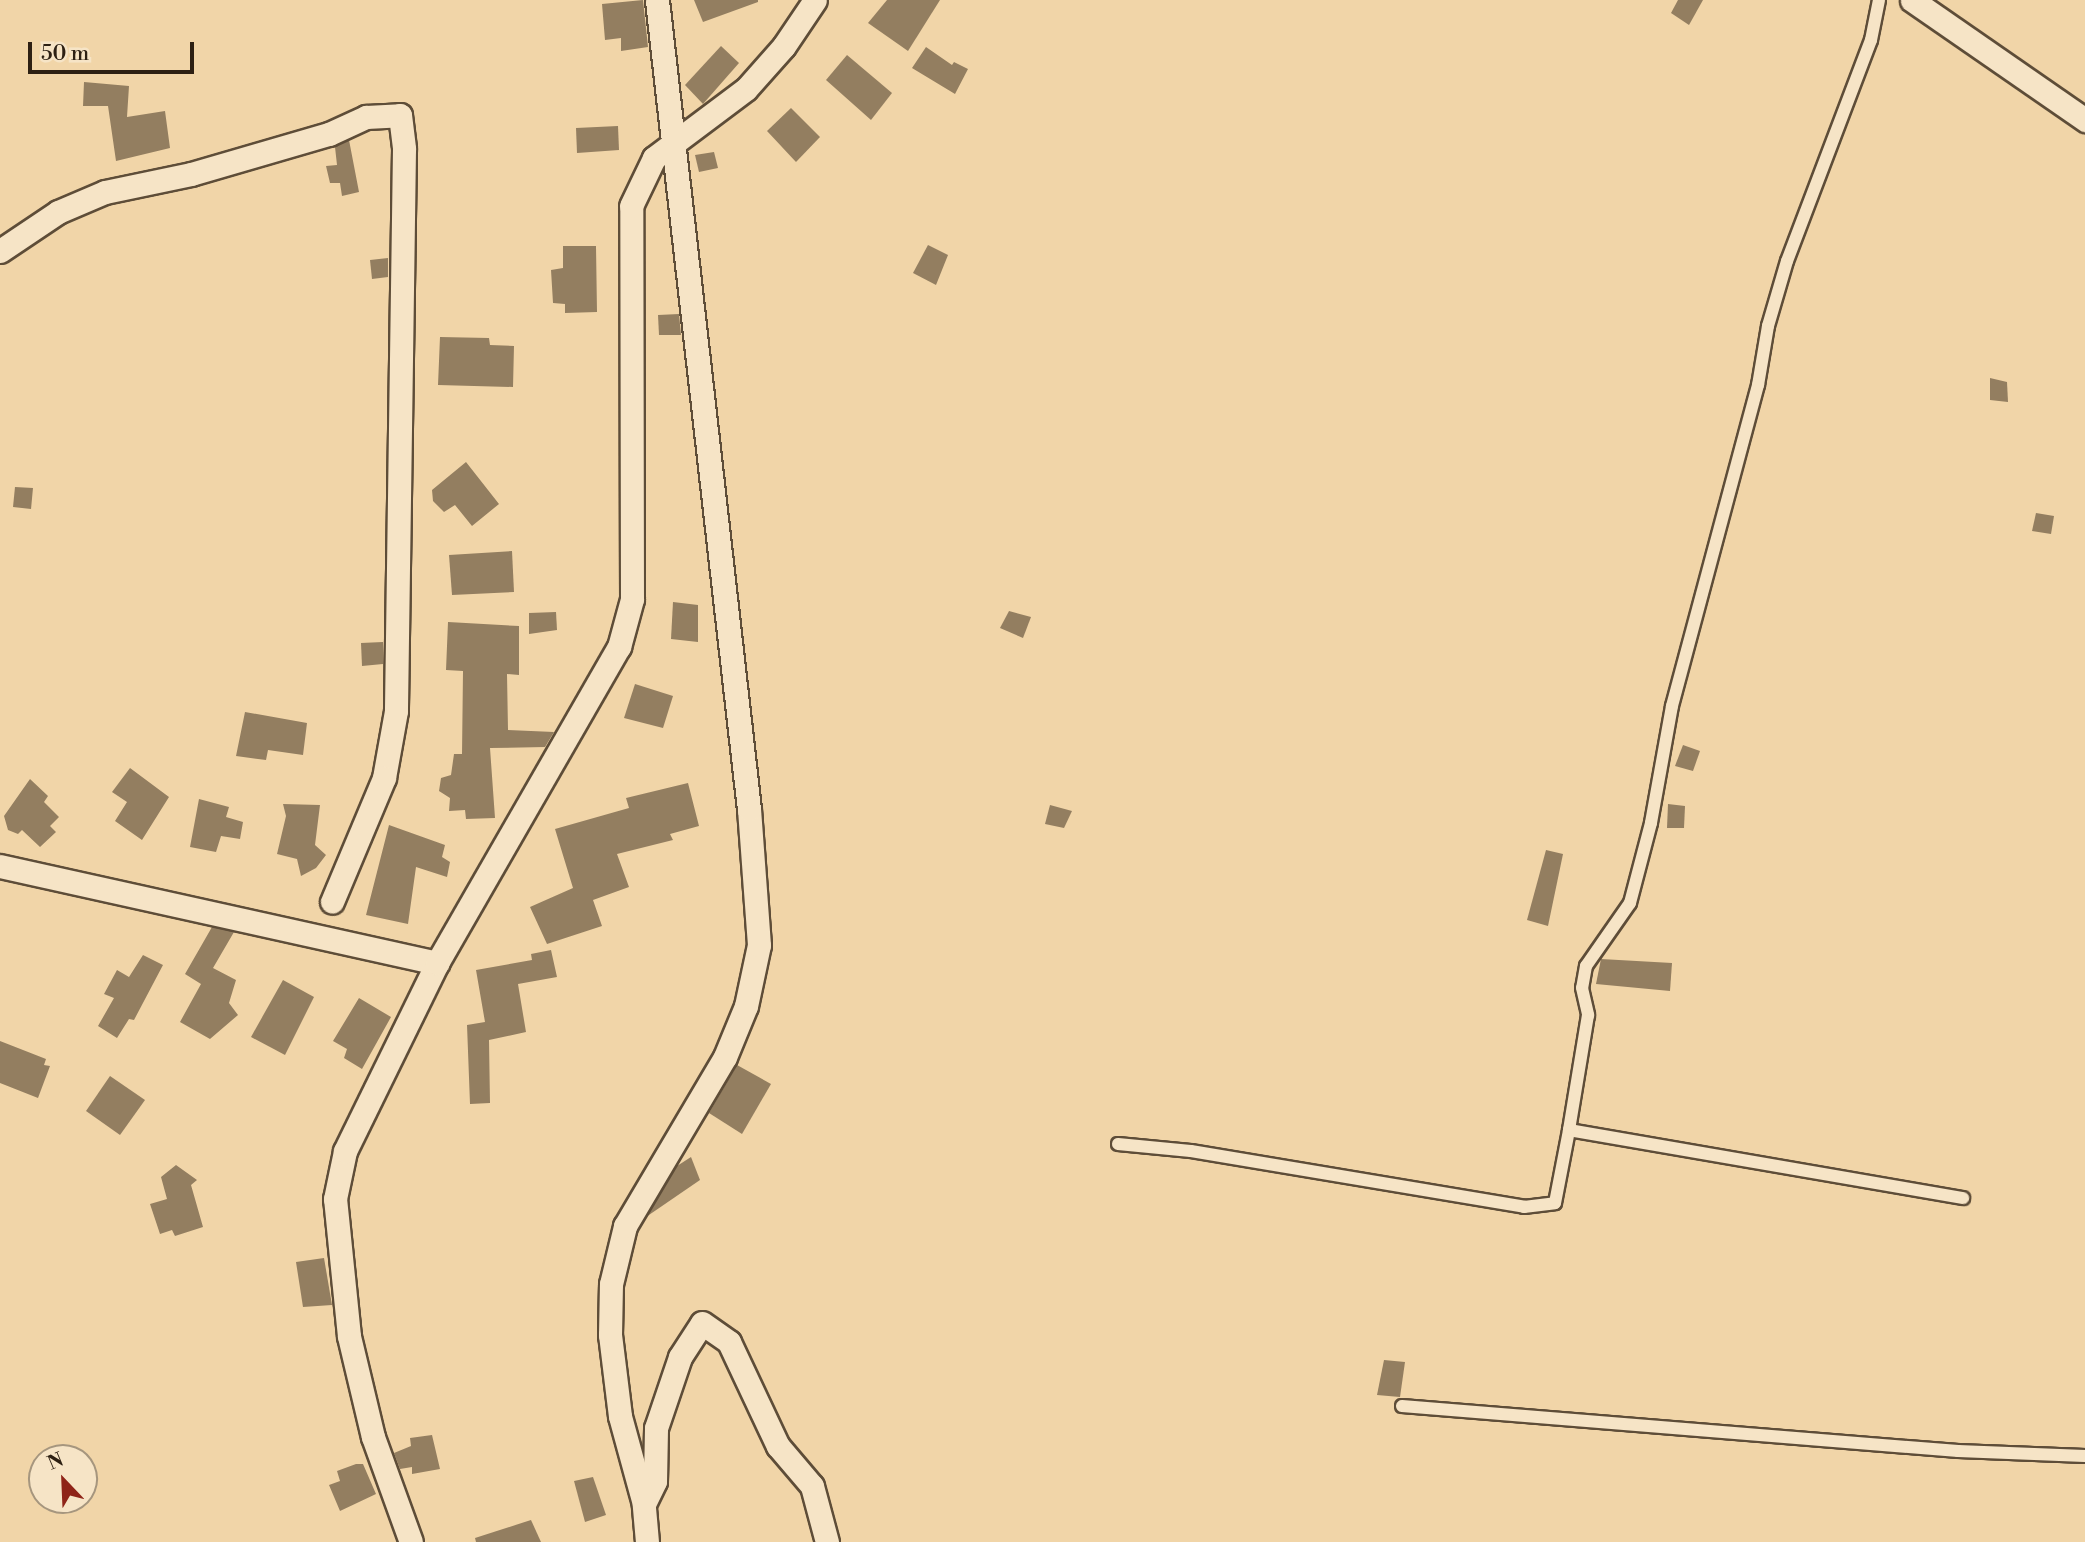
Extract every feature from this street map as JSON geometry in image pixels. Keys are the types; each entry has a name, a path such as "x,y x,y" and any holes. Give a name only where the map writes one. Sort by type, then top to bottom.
{"street":[{"path":"648,1542 644,1504 620,1416 610,1335 611,1284 625,1226 725,1056 746,1006 759,944 750,809 676,144 657,0"},
{"path":"411,1542 373,1437 349,1336 335,1199 345,1151 437,963 619,647 632,599 631,205 654,158 746,89 815,0"},
{"path":"1912,0 2085,120"},
{"path":"0,251 58,212 105,192 191,174 329,134 366,117 400,115 404,149 396,711 384,778 332,902"},
{"path":"0,866 437,963"},
{"path":"644,1504 655,1481 656,1428 680,1357 702,1323 729,1342 778,1446 812,1486 827,1542"}],"lane":[{"path":"1118,1144 1191,1151 1524,1207 1555,1203 1588,1015 1582,988 1586,966 1630,903 1651,822 1672,706 1758,385 1768,326 1787,261 1871,40 1879,0"},
{"path":"1569,1130 1964,1198"},
{"path":"1402,1406 1958,1451 2085,1455"}],"building":[{"path":"643,0 648,47 621,51 621,38 605,40 602,4"},
{"path":"694,0 758,0 758,2 703,22"},
{"path":"887,0 940,0 908,51 868,23"},
{"path":"1678,0 1703,0 1689,25 1671,13"},
{"path":"721,46 739,63 703,104 685,85"},
{"path":"926,47 952,65 954,62 968,69 955,94 912,68"},
{"path":"847,55 892,93 871,120 826,80"},
{"path":"84,82 129,86 127,117 165,111 170,148 116,161 108,106 83,106"},
{"path":"791,108 820,137 796,162 767,131"},
{"path":"618,126 619,150 577,153 576,128"},
{"path":"349,140 359,192 342,196 340,183 330,183 326,166 337,165 335,147"},
{"path":"714,152 718,168 699,172 695,155"},
{"path":"928,245 948,255 936,285 913,273"},
{"path":"563,246 596,246 597,312 565,313 565,304 553,303 551,270 563,268"},
{"path":"388,258 388,277 372,279 370,260"},
{"path":"679,314 681,335 659,335 658,315"},
{"path":"440,337 489,338 490,345 514,346 513,387 438,385"},
{"path":"1990,378 2007,382 2008,402 1990,400"},
{"path":"466,462 499,504 472,526 455,505 444,512 433,501 432,490"},
{"path":"15,487 33,488 31,509 13,507"},
{"path":"2036,513 2054,516 2051,534 2032,531"},
{"path":"512,551 514,592 452,595 449,555"},
{"path":"673,602 698,605 698,642 671,639"},
{"path":"1009,611 1031,617 1023,638 1000,628"},
{"path":"556,612 557,630 529,634 529,613"},
{"path":"448,622 519,626 519,675 507,674 508,730 554,732 545,747 490,748 495,818 466,819 465,810 449,811 450,798 439,791 441,778 451,775 454,754 462,754 463,671 446,670"},
{"path":"383,642 383,664 362,666 361,643"},
{"path":"635,684 673,696 663,728 624,718"},
{"path":"245,712 307,723 303,755 268,750 266,760 236,756"},
{"path":"1683,745 1700,751 1693,771 1675,766"},
{"path":"130,768 169,797 142,840 115,821 127,802 112,792"},
{"path":"30,779 48,796 44,802 59,817 50,826 56,832 40,847 22,830 18,834 8,830 4,816"},
{"path":"688,783 699,826 670,834 673,840 617,854 629,887 593,900 602,926 547,944 530,907 573,888 555,829 629,808 626,798"},
{"path":"199,799 229,807 226,817 243,822 240,839 221,836 216,852 190,847"},
{"path":"283,804 320,805 315,845 326,855 316,868 301,876 297,859 277,854 286,816"},
{"path":"1668,804 1685,806 1684,828 1667,828"},
{"path":"1050,805 1072,811 1064,828 1045,824"},
{"path":"389,825 445,845 442,857 450,862 447,877 416,867 408,924 366,915"},
{"path":"1546,850 1563,854 1548,926 1527,920"},
{"path":"212,927 234,932 213,968 236,980 229,1003 238,1015 210,1039 180,1022 201,984 185,974"},
{"path":"551,950 557,977 518,984 526,1032 489,1040 490,1103 470,1104 467,1025 485,1022 476,970 532,960 531,954"},
{"path":"143,955 163,965 134,1020 129,1019 117,1038 98,1026 114,998 104,994 117,970 129,977"},
{"path":"1601,959 1672,963 1670,991 1596,984"},
{"path":"283,980 314,997 285,1055 251,1037"},
{"path":"359,998 391,1017 362,1069 344,1058 347,1049 333,1041"},
{"path":"0,1041 46,1059 44,1065 50,1066 38,1098 0,1083"},
{"path":"737,1065 771,1084 742,1134 709,1113"},
{"path":"110,1076 145,1100 120,1135 86,1111"},
{"path":"691,1157 700,1180 646,1217 677,1166"},
{"path":"176,1165 197,1180 191,1185 203,1227 175,1236 172,1230 160,1234 150,1204 167,1199 161,1177"},
{"path":"324,1258 332,1305 303,1307 296,1262"},
{"path":"1384,1360 1405,1362 1400,1397 1377,1395"},
{"path":"432,1435 440,1469 412,1474 412,1467 400,1469 394,1453 411,1446 410,1438"},
{"path":"363,1464 376,1494 340,1511 329,1485 340,1481 337,1471"},
{"path":"593,1477 606,1515 585,1522 574,1481"},
{"path":"531,1520 541,1542 476,1542 475,1538"}]}
